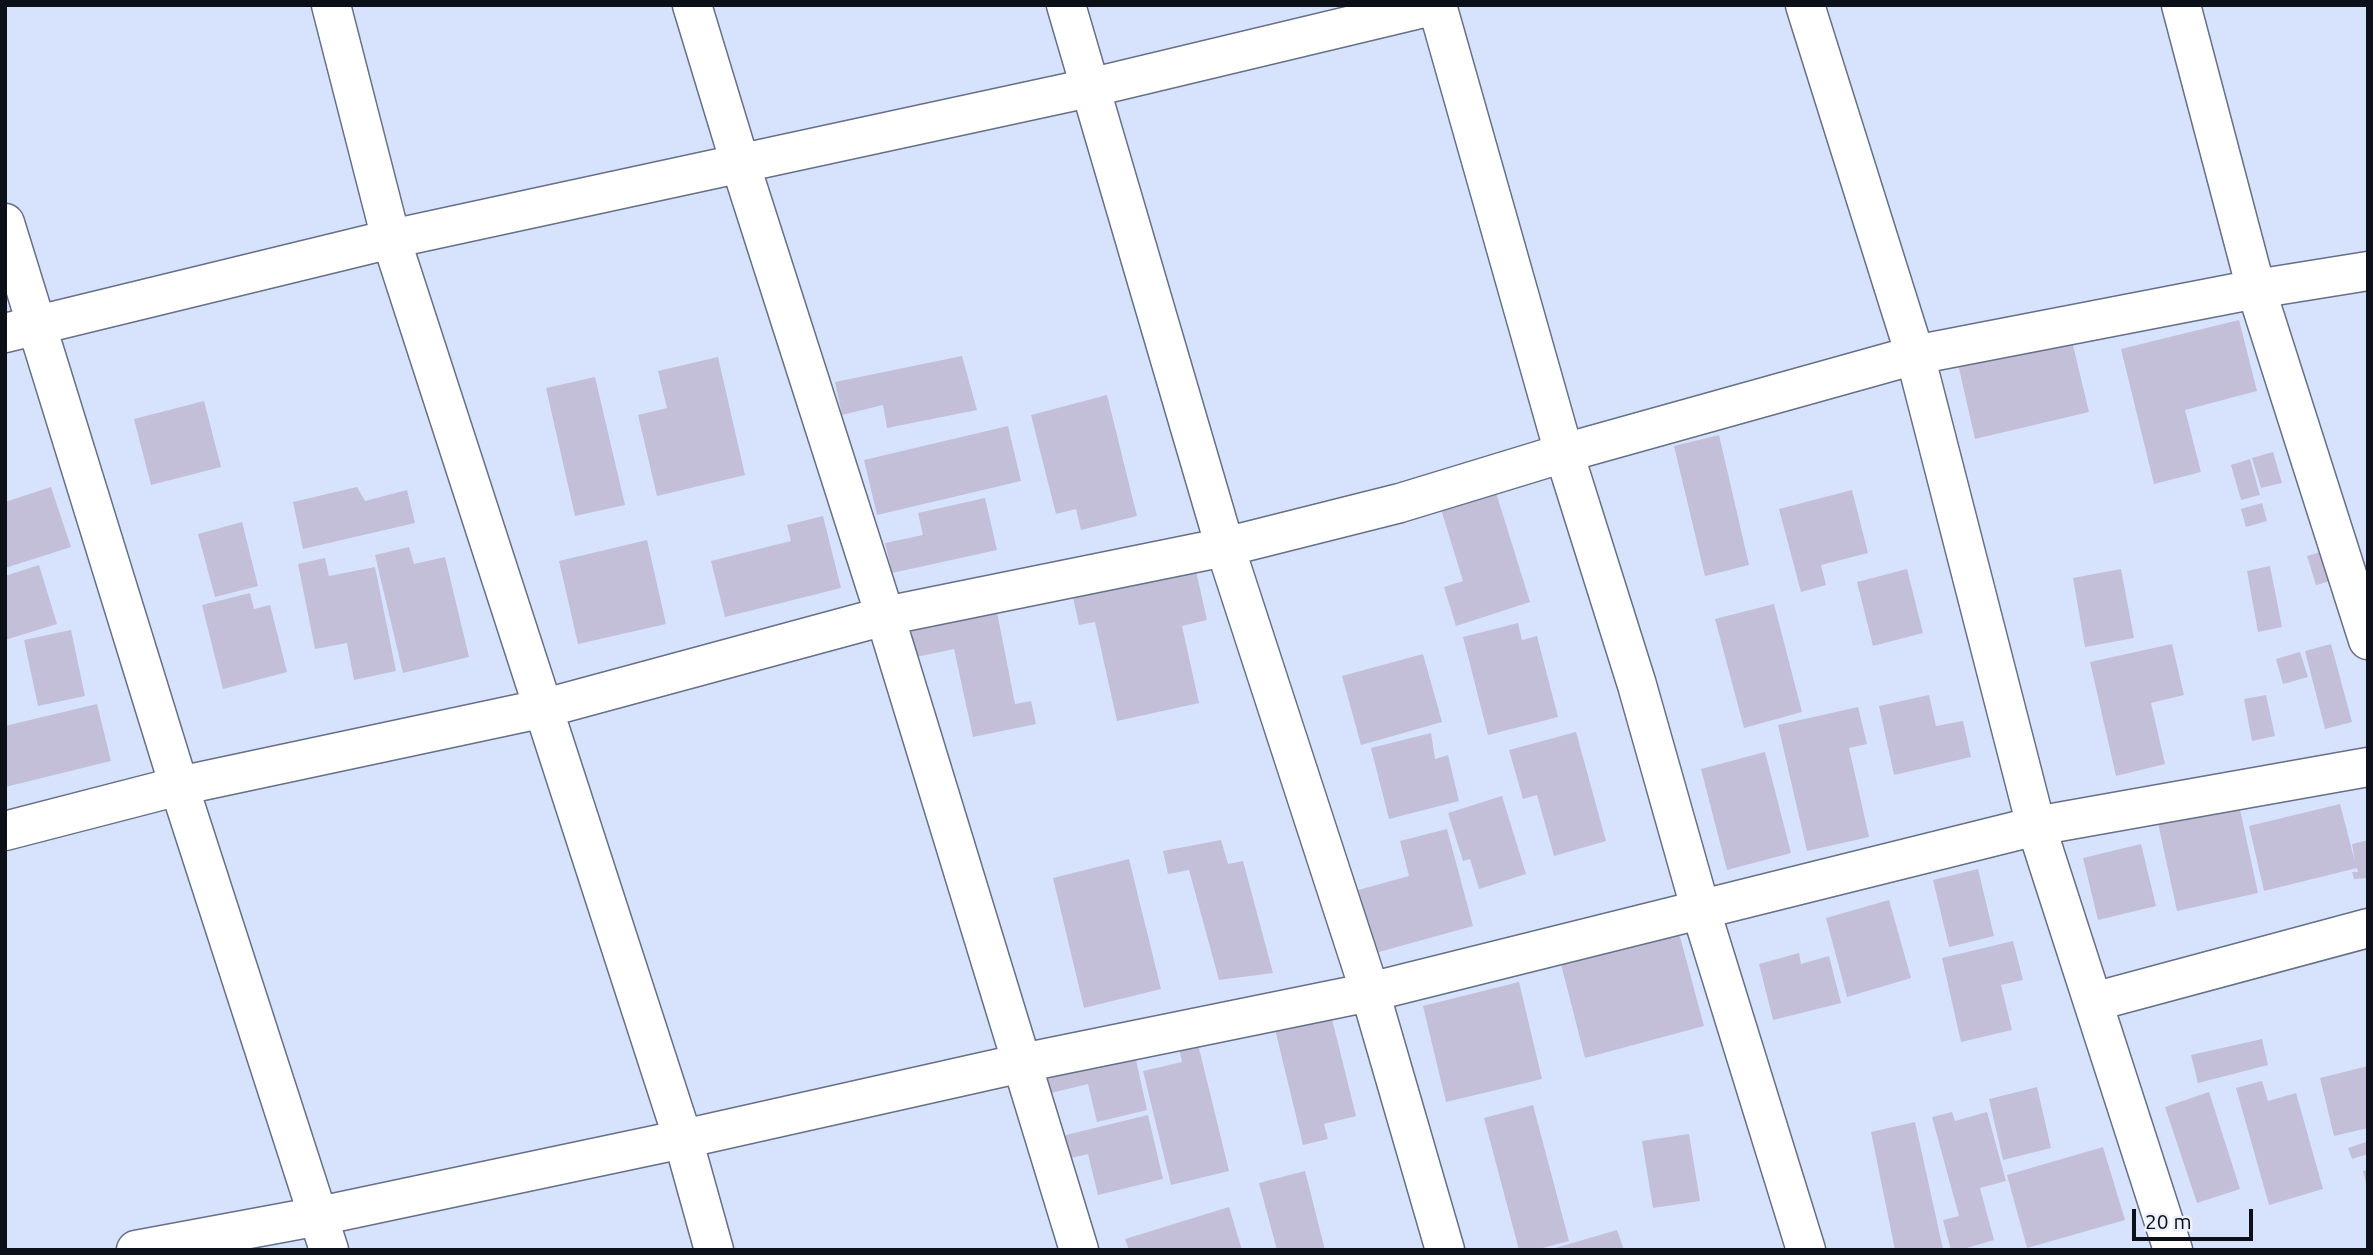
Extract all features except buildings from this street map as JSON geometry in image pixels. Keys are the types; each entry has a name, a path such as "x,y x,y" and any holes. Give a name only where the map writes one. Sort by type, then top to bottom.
{"street":[{"path":"331,5 391,239 683,1139 714,1250"},
{"path":"692,5 885,616 1079,1250"},
{"path":"1066,5 1225,547 1370,992 1445,1250"},
{"path":"20,330 391,239 1089,88 1437,5 1564,453 1637,685 1701,911 1806,1250"},
{"path":"1805,5 1914,355 2036,826 2173,1250"},
{"path":"2181,5 2256,289 2368,640"},
{"path":"5,223 20,330 179,786 324,1233"},
{"path":"5,831 179,786 545,708 885,616 1225,547 1400,503 1564,453 1914,355 2256,289 2368,271"},
{"path":"136,1250 324,1233 683,1139 1022,1063 1370,992 2036,826 2368,767"},
{"path":"2093,1002 2368,928"}]}
